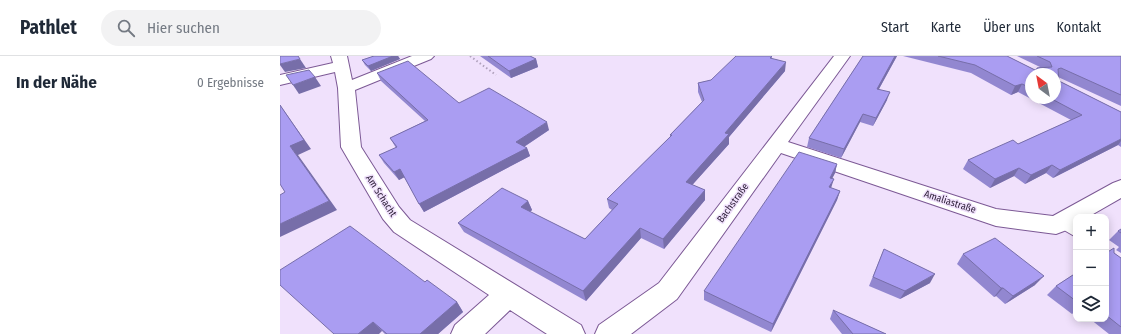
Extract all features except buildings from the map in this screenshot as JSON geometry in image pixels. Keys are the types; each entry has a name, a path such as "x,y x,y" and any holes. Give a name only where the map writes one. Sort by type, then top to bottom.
{"street":[{"path":"346,88 426,56"},
{"name":"Bachstraße","path":"609,334 668,291 842,56"},
{"name":"Am Schacht","path":"280,80 341,61 346,88 351,147 391,213 402,226 571,334"},
{"name":"Amaliastraße","path":"776,145 996,217 1069,227 1121,188"},
{"path":"465,334 509,294"}],"path":[{"path":"470,56 496,75"}]}
